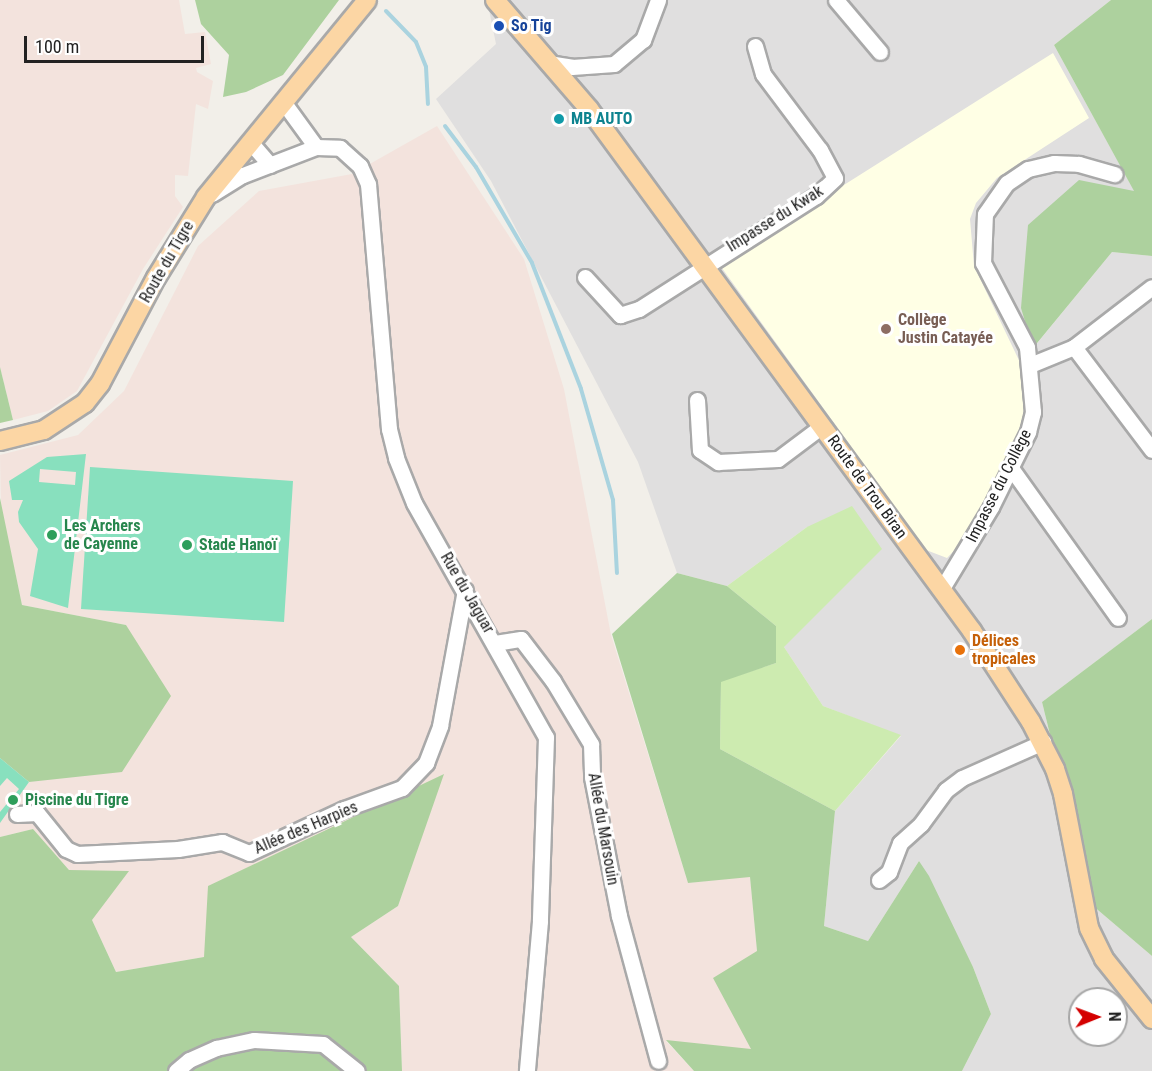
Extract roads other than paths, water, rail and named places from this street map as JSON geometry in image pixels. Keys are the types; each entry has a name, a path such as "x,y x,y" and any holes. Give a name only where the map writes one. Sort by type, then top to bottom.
{"main road":[{"name":"Route du Tigre","path":"322,55 357,0"},
{"name":"Route du Tigre","path":"0,441 44,430 85,403 111,364 156,278 206,197 285,103 366,0"},
{"name":"Route de Trou Biran","path":"499,2 589,109 941,590 1043,742 1063,794 1089,928 1104,959 1152,1019"}],"street":[{"path":"548,63 572,67 614,64 643,40 658,0"},
{"path":"840,2 880,52"},
{"name":"Impasse du Kwak","path":"705,268 716,256 816,196 835,178 820,150 763,74 755,46"},
{"path":"206,197 270,165 316,147 285,103"},
{"path":"251,143 270,165"},
{"name":"Rue du Jaguar","path":"316,147 339,148 360,166 368,184 389,429 396,458 414,503 546,737 540,921 530,1069"},
{"name":"Impasse du Collège","path":"941,590 1011,468 1032,412 1027,347 983,263 985,214 1007,183 1028,169 1054,163 1079,164 1115,174"},
{"path":"585,277 620,315 639,309 705,268"},
{"path":"1030,365 1074,347 1152,287"},
{"path":"1074,347 1152,450"},
{"path":"697,400 696,432 700,450 718,462 778,459 822,426"},
{"path":"1011,468 1118,618"},
{"name":"Allée des Harpies","path":"17,814 37,813 61,845 77,854 178,849 222,842 249,854 344,809 402,788 426,763 440,726 465,590"},
{"name":"Allée du Marsouin","path":"495,643 520,639 553,681 591,744 592,777 619,916 658,1061"},
{"path":"879,880 889,872 900,843 921,824 946,790 962,778 1043,742"},
{"path":"176,1071 189,1060 216,1048 254,1040 322,1044 357,1071"}],"waterway":[{"path":"386,11 416,42 426,67 428,104"},
{"path":"445,126 476,167 532,263 581,389 613,500 617,573"}],"place":[{"name":"So Tig","path":"499,26"},
{"name":"MB AUTO","path":"559,119"},
{"name":"Collège Justin Catayée","path":"886,329"},
{"name":"Les Archers de Cayenne","path":"52,535"},
{"name":"Stade Hanoï","path":"187,545"},
{"name":"Délices tropicales","path":"960,650"},
{"name":"Piscine du Tigre","path":"13,800"}]}
